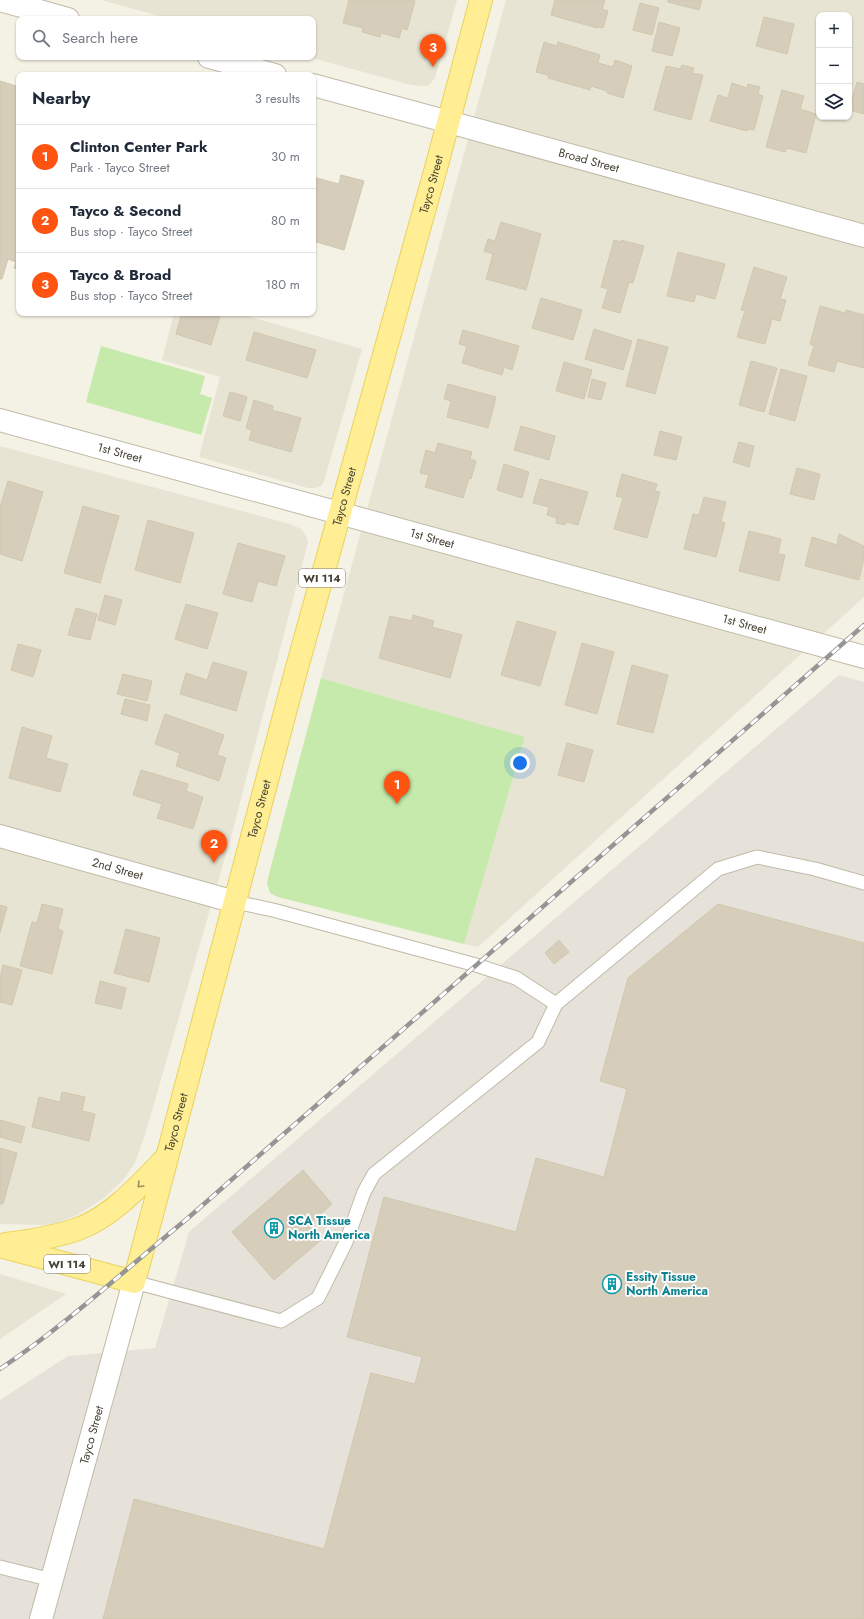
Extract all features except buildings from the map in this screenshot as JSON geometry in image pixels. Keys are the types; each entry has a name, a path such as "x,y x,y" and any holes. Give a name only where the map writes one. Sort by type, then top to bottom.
{"main road":[{"name":"Tayco Street","path":"134,1282 296,671 449,122 481,0"},
{"path":"0,1246 47,1238 80,1228 109,1212 136,1190 167,1157"},
{"name":"WI 114","path":"0,1246 134,1282"}],"street":[{"path":"0,0 57,16"},
{"path":"220,60 264,72"},
{"name":"Broad Street","path":"316,86 864,236"},
{"name":"1st Street","path":"0,420 864,657"},
{"name":"2nd Street","path":"0,836 235,902"},
{"name":"Tayco Street","path":"41,1619 134,1282"}],"lane":[{"path":"134,1282 281,1321 318,1298 346,1242 364,1192 374,1174 538,1042 556,1004 718,869 757,857 815,869 864,883"},
{"path":"235,902 273,910 476,965 516,978 556,1004"},
{"path":"0,1567 52,1580"}],"shaded area":[{"path":"101,0 457,0 435,78 428,86 411,85 316,59 316,16 159,16"},
{"path":"506,0 864,0 864,597 478,947 464,944 525,737 321,678"},
{"path":"173,316 247,316 362,349 324,481 321,486 308,488 199,457 220,377 162,360"},
{"path":"0,446 290,524 301,529 308,542 232,833 145,1135 135,1163 123,1180 104,1198 77,1215 51,1225 0,1224"},
{"path":"839,675 864,682 864,1619 0,1619 0,1400 68,1356 155,1348 189,1232"},
{"path":"0,1274 66,1294 0,1339"}],"green space":[{"path":"101,346 205,376 200,394 212,398 201,435 86,402"},
{"path":"321,678 525,737 464,944 278,897 270,893 267,883 270,870"}],"railway":[{"path":"0,1369 25,1352 73,1315 188,1218 864,625"}],"place":[{"name":"Tayco & Broad","path":"433,67"},
{"name":"Clinton Center Park","path":"397,804"},
{"name":"Tayco & Second","path":"214,863"},
{"name":"SCA Tissue North America","path":"274,1228"},
{"name":"Essity Tissue North America","path":"612,1284"}]}
